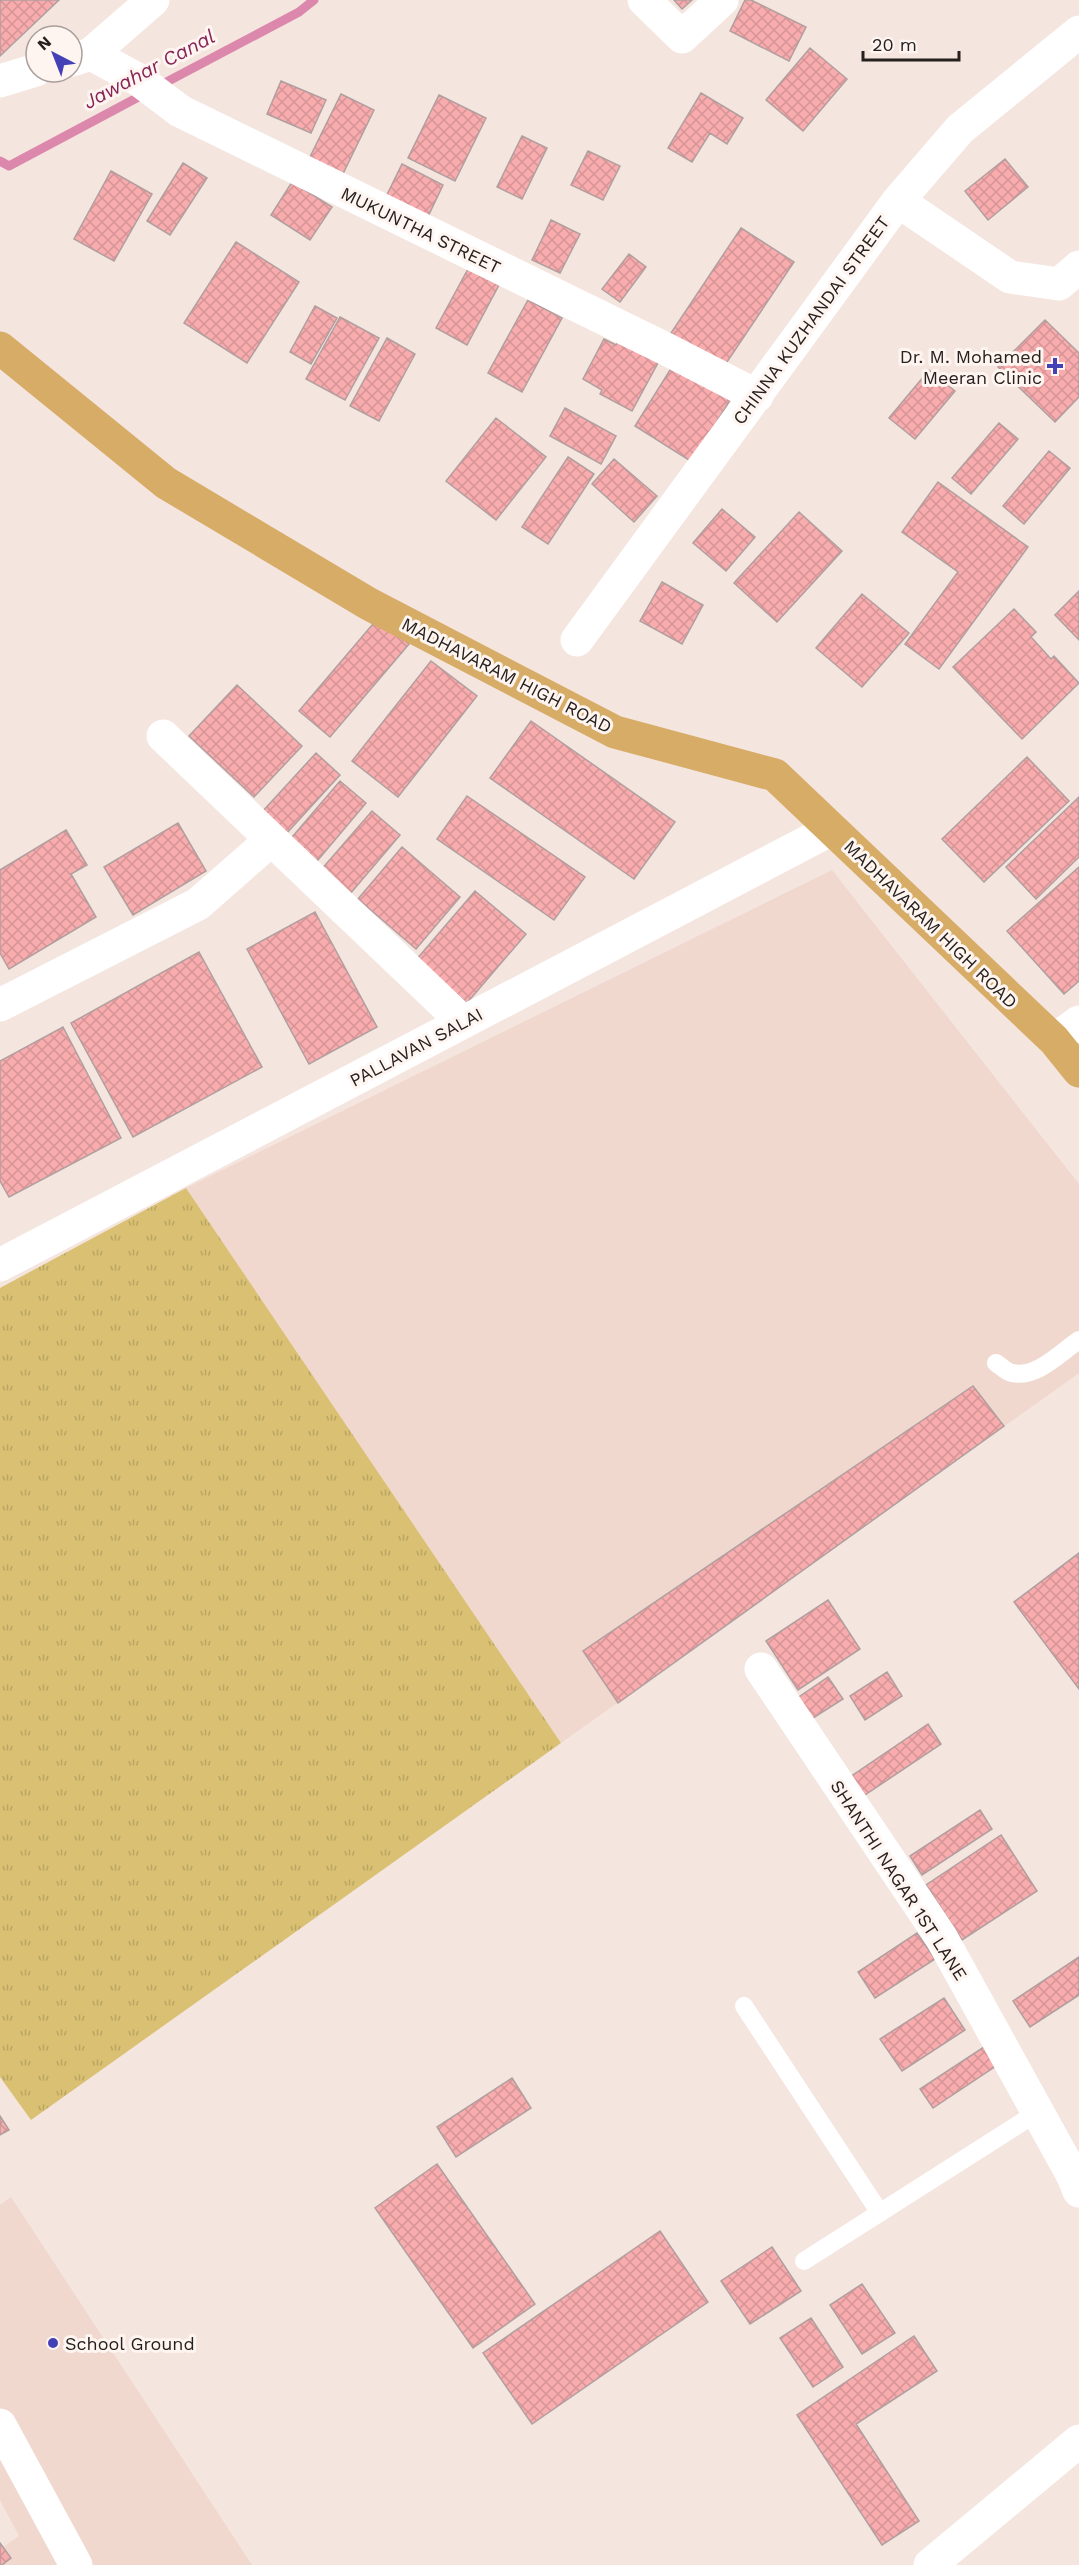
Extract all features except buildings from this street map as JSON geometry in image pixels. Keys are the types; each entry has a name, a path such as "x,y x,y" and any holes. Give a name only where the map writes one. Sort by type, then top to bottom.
{"main road":[{"name":"MADHAVARAM HIGH ROAD","path":"0,348 166,483 369,604 615,732 775,775 832,829 1067,1031 1079,1071"}],"street":[{"path":"84,55 153,0"},
{"path":"644,0 682,37 723,0"},
{"name":"CHINNA KUZHANDAI STREET","path":"577,640 898,201 960,129 1079,32"},
{"name":"MUKUNTHA STREET","path":"84,58 138,80 180,111 666,349 757,396"},
{"path":"0,81 24,74"},
{"path":"898,201 1010,277 1059,284 1079,267"},
{"path":"163,736 462,1022"},
{"name":"PALLAVAN SALAI","path":"0,1265 832,829"},
{"path":"0,1005 198,904 271,840"},
{"name":"SHANTHI NAGAR 1ST LANE","path":"761,1669 940,1937 1038,2112 1079,2191"},
{"path":"0,2425 76,2565"},
{"path":"930,2565 1079,2441"}],"lane":[{"path":"996,1363 1009,1373 1033,1372 1079,1340"},
{"path":"744,2006 880,2213"},
{"path":"804,2261 1038,2112"}],"shaded area":[{"path":"832,870 1079,1184 1079,1373 561,1743 186,1188"},
{"name":"School Ground","path":"11,2197 252,2565 0,2565 0,2549 19,2536 0,2500 0,2205"}],"green space":[{"path":"186,1188 561,1743 31,2120 0,2077 0,1288"}],"waterway":[{"name":"Jawahar Canal","path":"159,86 299,12 314,0"},
{"name":"Jawahar Canal","path":"0,161 9,166 146,93"}],"place":[{"name":"Dr. M. Mohamed Meeran Clinic","path":"1055,366"},
{"name":"School Ground","path":"53,2343"}]}
